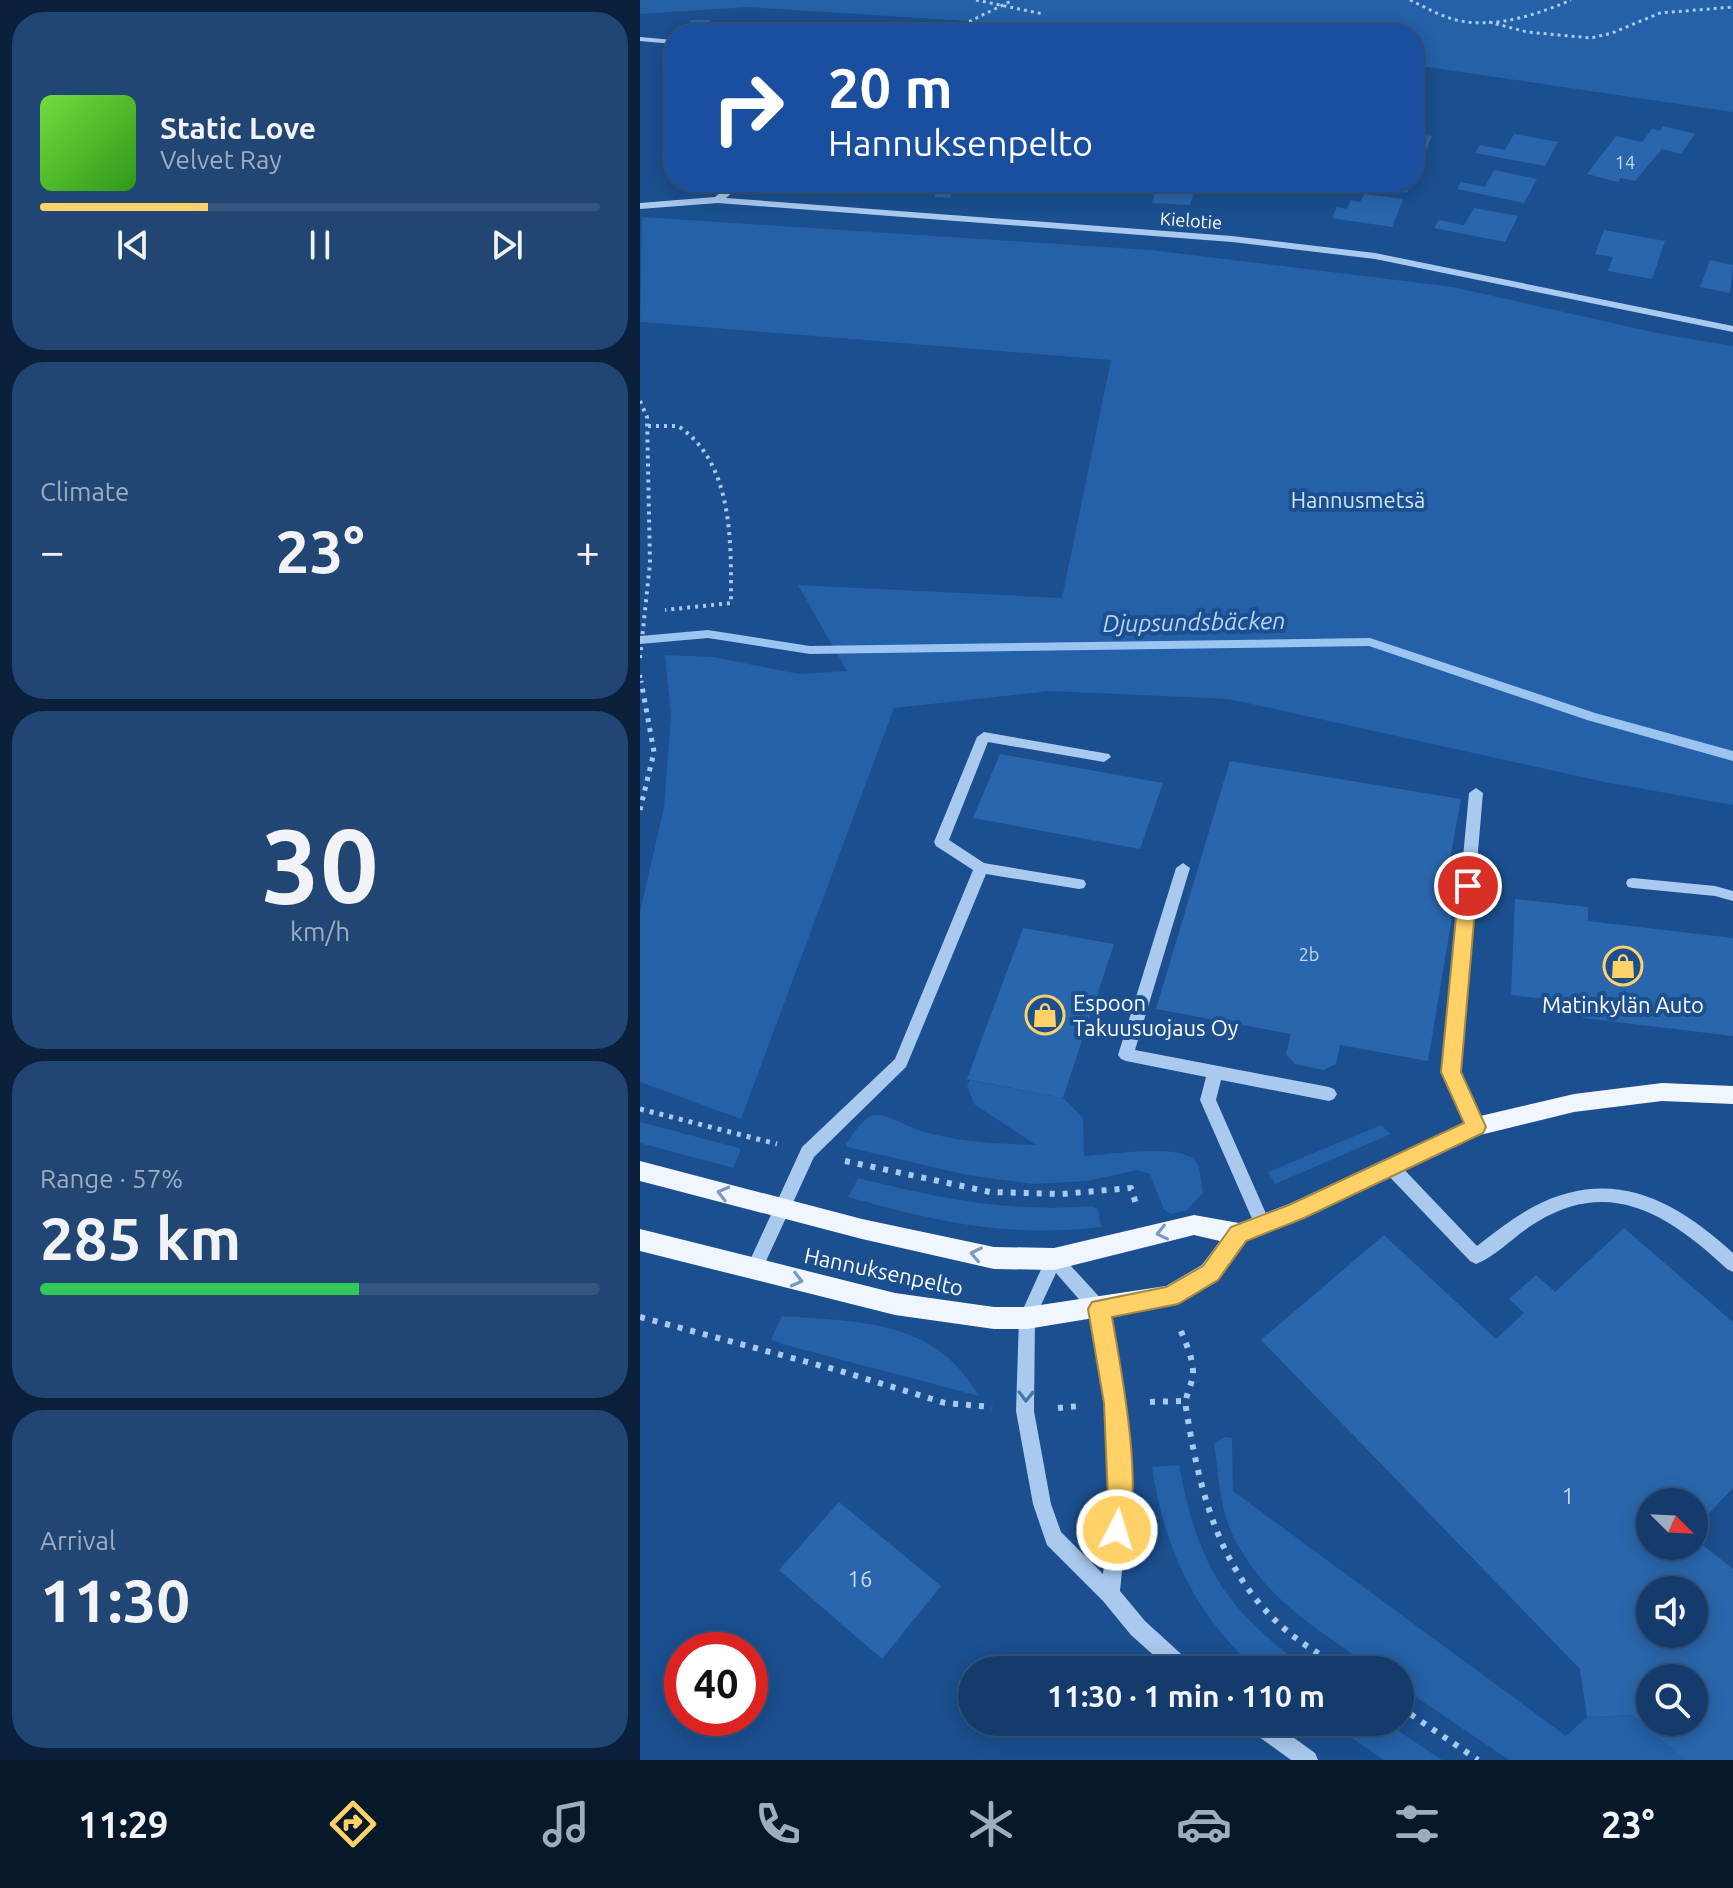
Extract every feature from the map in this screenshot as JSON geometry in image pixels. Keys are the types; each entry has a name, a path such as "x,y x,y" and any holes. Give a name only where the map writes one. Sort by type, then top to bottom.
{"main road":[{"path":"1239,1234 1476,1127 1574,1103 1620,1097 1662,1092 1733,1095"},
{"name":"Hannuksenpelto","path":"640,1171 994,1258 1054,1259 1194,1225 1239,1234 1210,1273 1170,1296 1027,1318 994,1318 895,1304 640,1240"}],"street":[{"path":"640,39 664,41"},
{"path":"718,200 727,192"},
{"name":"Kielotie","path":"640,206 718,200 1232,239 1375,256 1733,329"},
{"path":"1079,884 981,868 941,842 984,737 1104,757"},
{"path":"1476,793 1451,1072 1476,1127"},
{"path":"754,1269 808,1152 901,1063 981,868"},
{"path":"1183,868 1126,1055 1329,1094"},
{"path":"1633,883 1715,891 1733,896"},
{"path":"1215,1072 1208,1100 1263,1225"},
{"path":"1390,1166 1476,1256 1525,1220 1549,1207 1585,1196 1607,1194 1631,1197 1686,1221 1733,1264"},
{"path":"1110,1594 1120,1499 1115,1403 1099,1309 1054,1259 1027,1318 1025,1411 1040,1493 1054,1538 1110,1594 1138,1628 1169,1656"},
{"path":"1275,1736 1308,1760"}],"path":[{"path":"976,0 1043,14"},
{"path":"964,24 1013,0"},
{"path":"1410,0 1456,20 1489,22 1527,32 1591,38 1612,33 1660,13 1733,7"},
{"path":"1489,22 1549,10 1571,0"},
{"path":"640,401 648,426 650,563 640,658"},
{"path":"648,426 664,423 677,425 691,434 706,453 729,519 731,603 665,610"},
{"path":"640,675 654,752 640,810"},
{"path":"640,1109 956,1187 990,1192 1062,1194 1131,1188 1148,1236"},
{"path":"1170,1296 1194,1373 1184,1401 1215,1536 1230,1567 1251,1596 1281,1627 1324,1656"},
{"path":"640,1317 837,1370 945,1403 1025,1411 1184,1401"},
{"path":"1414,1717 1478,1760"}],"green space":[{"path":"640,0 1733,0 1733,112 1424,66 1424,24 999,24 748,7 640,14"},
{"name":"Hannusmetsä","path":"642,217 1151,250 1453,287 1657,333 1733,346 1733,805 1604,782 1229,699 1050,691 894,708 741,1119 640,1082 640,912 664,807 671,715 665,655 713,657 799,674 847,671 798,585 1062,598 1111,360 640,322"},
{"path":"970,1080 1063,1098 1083,1118 1084,1156 1161,1151 1188,1156 1198,1165 1203,1193 1187,1210 1171,1214 1164,1210 1150,1174 1137,1170 1087,1181 1033,1184 967,1175 847,1147 860,1125 876,1115 918,1130 961,1140 1036,1145 974,1104 967,1085"},
{"path":"640,1122 741,1150 733,1168 640,1143"},
{"path":"1381,1125 1391,1134 1275,1184 1268,1172"},
{"path":"858,1178 973,1202 1060,1208 1091,1206 1098,1209 1101,1227 1003,1229 913,1214 848,1197"},
{"path":"782,1316 867,1324 918,1338 941,1352 961,1371 979,1396 782,1344 771,1339"},
{"path":"1225,1437 1232,1438 1233,1491 1566,1736 1587,1717 1632,1715 1636,1718 1636,1736 1657,1736 1685,1760 1509,1760 1414,1696 1414,1656 1355,1656 1284,1603 1256,1573 1234,1538 1220,1491 1214,1444"},
{"path":"1179,1465 1196,1531 1220,1583 1256,1627 1291,1656 1243,1656 1217,1627 1186,1579 1174,1553 1157,1497 1152,1467"},
{"path":"1349,1736 1406,1736 1442,1760 1384,1760"}],"building":[{"path":"691,20 710,20 708,24 689,24"},
{"path":"1663,126 1695,134 1681,154 1662,149 1635,181 1621,178 1618,182 1587,174 1616,136 1642,142 1652,129 1660,131"},
{"path":"1514,134 1558,142 1545,166 1475,153 1480,145 1505,150"},
{"path":"1424,135 1432,136 1424,156"},
{"path":"1494,170 1537,179 1524,203 1457,189 1461,182 1485,187"},
{"path":"936,192 952,192 950,198 934,197"},
{"path":"1155,192 1194,192 1190,205 1152,203"},
{"path":"1364,194 1403,199 1392,227 1332,218 1337,207 1347,209 1351,200 1360,202"},
{"path":"1474,208 1518,216 1505,242 1434,228 1439,220 1464,225"},
{"path":"1604,230 1665,241 1652,279 1608,271 1613,257 1595,254"},
{"path":"1710,260 1733,265 1730,293 1700,287"},
{"path":"1000,754 1163,783 1140,849 973,818"},
{"path":"1230,761 1461,799 1443,897 1455,899 1428,1061 1340,1045 1336,1064 1324,1070 1295,1064 1286,1054 1291,1034 1156,1009"},
{"name":"Matinkylän Auto","path":"1515,899 1588,907 1588,921 1733,938 1733,1036 1583,1018 1583,1003 1511,995"},
{"path":"1023,928 1114,944 1063,1098 967,1079"},
{"path":"1624,1228 1733,1322 1733,1488 1708,1514 1708,1488 1636,1488 1636,1560 1708,1560 1708,1549 1733,1569 1733,1760 1685,1760 1657,1736 1708,1736 1708,1664 1636,1664 1636,1718 1632,1715 1587,1717 1580,1669 1261,1340 1384,1235 1496,1339 1524,1313 1509,1299 1536,1275 1555,1292"},
{"path":"839,1502 941,1586 882,1659 779,1570"}],"waterway":[{"name":"Djupsundsbäcken","path":"640,640 708,634 810,650 1370,642 1592,717 1733,756"}],"place":[{"name":"Matinkylän Auto","path":"1623,966"},
{"name":"Espoon Takuusuojaus Oy","path":"1045,1015"}],"route":[{"path":"1117,1530 1120,1499 1115,1403 1099,1309 1170,1296 1210,1273 1239,1234 1297,1211 1476,1127 1451,1072 1468,886"}]}
